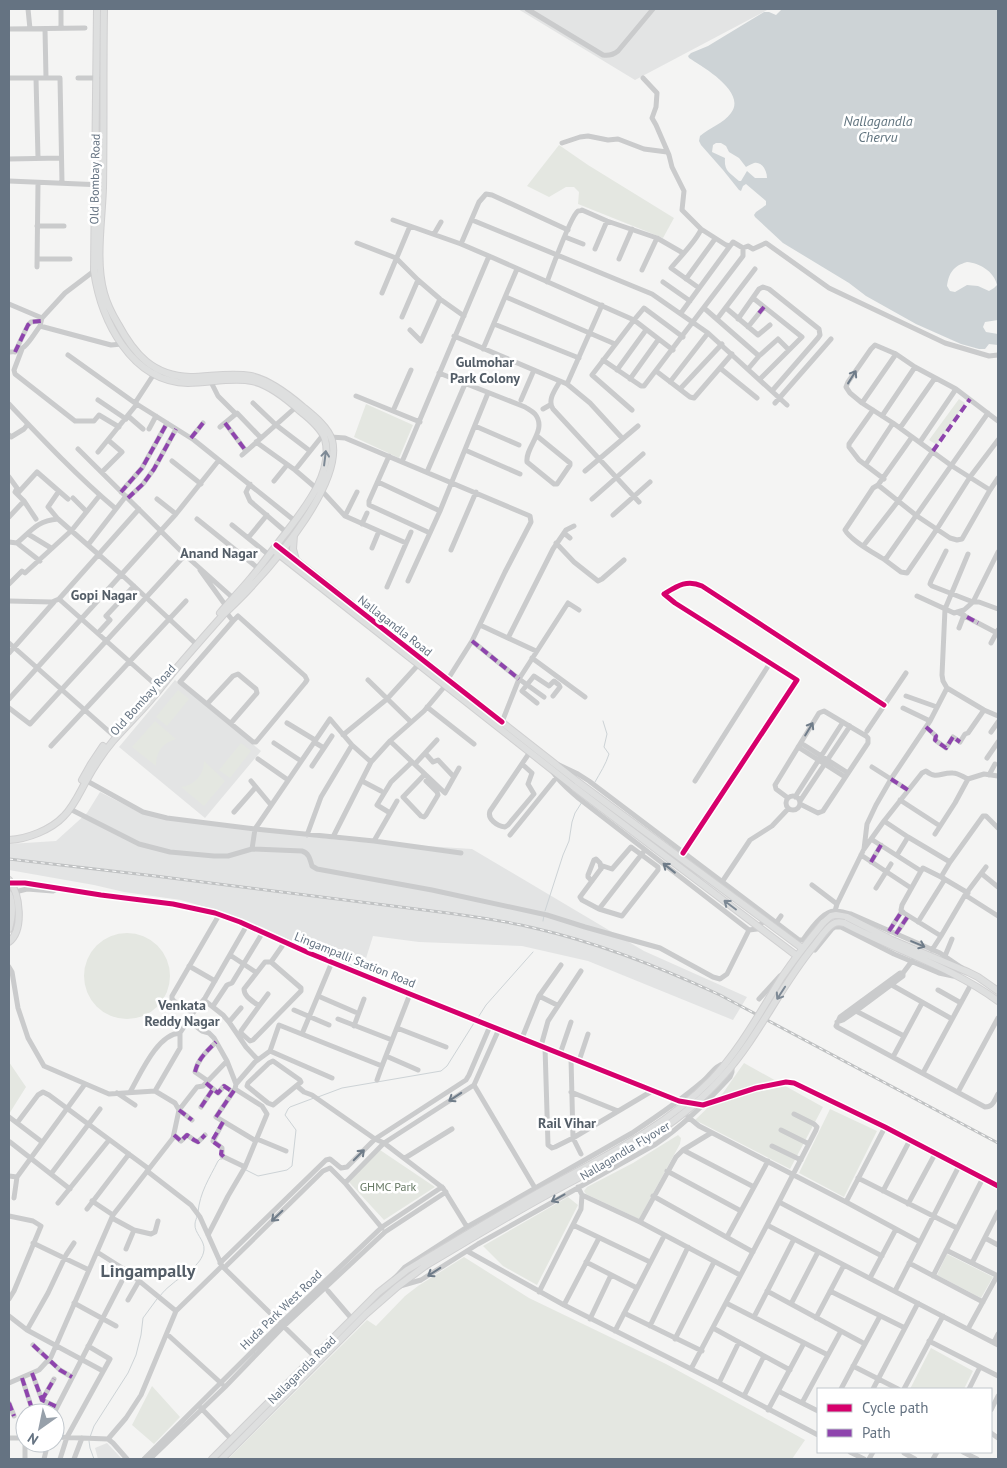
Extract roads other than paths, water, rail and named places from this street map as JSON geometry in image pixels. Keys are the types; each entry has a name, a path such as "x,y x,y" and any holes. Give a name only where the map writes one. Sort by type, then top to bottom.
{"main road":[{"name":"Old Bombay Road","path":"97,9 101,282 107,303 124,342"},
{"name":"Old Bombay Road","path":"104,9 99,185 94,271 102,306 124,342"},
{"path":"124,342 138,364 160,378 178,382 241,380 259,383 296,407 324,431"},
{"path":"124,342 150,365 168,374 190,377 242,375 261,379 299,403 331,437"},
{"name":"Old Bombay Road","path":"276,551 286,532 319,490 326,457 324,431"},
{"name":"Old Bombay Road","path":"9,838 22,838 46,829 60,820 70,809 108,746 154,697 173,672 214,627 233,598 295,532 331,470 333,448 331,437"},
{"path":"295,532 292,549 297,562"},
{"path":"226,609 253,584 276,551"},
{"name":"Nallagandla Road","path":"276,551 297,562 530,752 552,765"},
{"name":"Nallagandla Road","path":"276,551 418,665 446,682 502,722 552,765"},
{"name":"Old Bombay Road","path":"9,838 25,834 49,823 62,814 94,758 112,735 226,609"},
{"path":"552,765 803,960"},
{"path":"576,784 809,952"},
{"path":"9,942 12,940 12,893 10,882"},
{"name":"Nallagandla Flyover","path":"395,1284 424,1263 540,1192 637,1139 688,1102 712,1079 730,1057 796,956 831,916 847,917 892,940 942,957 978,977 998,991"},
{"name":"Nallagandla Flyover","path":"424,1263 640,1145 678,1118 706,1094 726,1073 751,1039 803,960 832,925 840,922 963,978 998,1001"},
{"name":"Nallagandla Road","path":"212,1459 352,1319 395,1284"},
{"name":"Nallagandla Road","path":"222,1459 395,1284"}],"street":[{"path":"28,9 30,29"},
{"path":"61,9 61,28"},
{"path":"527,9 597,52 608,56 618,51 653,9"},
{"path":"9,29 85,28"},
{"path":"45,29 46,78"},
{"path":"9,78 60,78 62,183"},
{"path":"36,78 38,158"},
{"path":"78,78 97,78"},
{"path":"643,78 657,93 656,107 652,118 684,191 682,210 700,229 730,246"},
{"path":"562,143 588,136 608,140 618,139 644,149 668,152"},
{"path":"9,159 61,158"},
{"path":"9,181 99,185"},
{"path":"37,268 38,183"},
{"path":"461,244 481,198 488,194 568,230"},
{"path":"547,282 568,230 577,212 582,210 606,221 657,238 683,252"},
{"path":"393,220 461,244 602,305 634,320 673,350"},
{"path":"472,220 652,294 708,332 787,405"},
{"path":"595,249 606,221"},
{"path":"434,234 441,222"},
{"path":"38,226 64,226"},
{"path":"382,293 410,226"},
{"path":"619,258 632,229"},
{"path":"699,288 686,278 670,271 683,252 688,249 700,233 700,229"},
{"path":"565,237 583,244"},
{"path":"642,270 657,238"},
{"path":"686,278 715,239"},
{"path":"603,360 641,386 644,386 743,256 742,248 733,242 681,313"},
{"path":"357,243 396,258 440,299 464,316"},
{"path":"742,248 748,246 753,249 766,244 829,288 945,343 989,356 998,355"},
{"path":"402,462 489,256"},
{"path":"37,259 70,259"},
{"path":"483,349 517,269"},
{"path":"717,319 756,269"},
{"path":"94,271 65,293 41,322 22,349 14,370 15,374 75,422 94,421 100,415 118,427"},
{"path":"402,316 418,280"},
{"path":"663,282 690,301"},
{"path":"738,319 760,288 766,288 819,329 820,335 772,390"},
{"path":"506,297 616,344"},
{"path":"753,298 812,345"},
{"path":"410,330 421,341 440,299"},
{"path":"9,304 41,322 111,345 124,342"},
{"path":"568,384 602,305"},
{"path":"748,327 764,307"},
{"path":"704,308 759,356"},
{"path":"726,308 759,335 770,326"},
{"path":"632,410 592,375 643,309 646,309 683,337"},
{"path":"12,352 28,325 31,322 41,322"},
{"path":"494,324 579,358"},
{"path":"617,370 646,330"},
{"path":"670,382 708,332"},
{"path":"454,336 568,384 590,403 622,438"},
{"path":"760,379 802,337"},
{"path":"748,369 778,339 789,350"},
{"path":"776,403 832,339"},
{"path":"630,379 658,340"},
{"path":"680,389 722,344"},
{"path":"990,490 952,466 862,403 846,387 875,345 896,354 915,367 956,389 998,421"},
{"path":"12,352 22,349"},
{"path":"656,371 693,398 696,397 732,354"},
{"path":"862,403 896,354"},
{"path":"68,355 136,403 191,438 295,521"},
{"path":"882,416 915,367"},
{"path":"720,368 757,398"},
{"path":"393,411 411,370"},
{"path":"521,400 534,370"},
{"path":"439,373 525,407 535,413 538,420 537,436 526,458 527,462 554,484 557,484 570,465 570,462 537,436"},
{"path":"98,452 127,418 154,374"},
{"path":"900,428 935,378"},
{"path":"560,381 550,400 550,405 639,502"},
{"path":"211,382 218,396 261,438"},
{"path":"427,472 465,384"},
{"path":"920,442 956,389"},
{"path":"408,581 440,511 488,393"},
{"path":"356,396 420,422"},
{"path":"98,400 146,429 156,416"},
{"path":"253,403 276,425 310,451"},
{"path":"9,404 116,509"},
{"path":"543,409 550,405"},
{"path":"236,414 222,425 244,453 296,407"},
{"path":"873,410 849,444 850,449 859,460 884,479"},
{"path":"885,560 988,413"},
{"path":"121,492 142,468 167,423"},
{"path":"191,438 203,423"},
{"path":"866,464 893,423"},
{"path":"9,435 10,438 28,424"},
{"path":"475,426 520,445"},
{"path":"586,471 638,426"},
{"path":"88,545 116,509 142,485 154,469 176,429"},
{"path":"295,470 324,431"},
{"path":"331,437 345,438 452,482 528,514 532,520 472,641 427,708 390,741 371,762 333,837"},
{"path":"912,437 884,479 873,488 845,530 848,535 902,572 907,573 970,477 998,440"},
{"path":"102,472 122,452 108,440"},
{"path":"256,442 295,470 319,490 345,516 406,543"},
{"path":"78,449 185,555 233,598"},
{"path":"465,450 520,474"},
{"path":"864,546 933,451"},
{"path":"592,499 643,454"},
{"path":"389,456 368,505 430,533"},
{"path":"9,699 176,514 219,460"},
{"path":"172,461 201,484"},
{"path":"274,481 287,465"},
{"path":"17,494 37,472 86,511"},
{"path":"9,478 16,487 15,491 36,519"},
{"path":"878,485 917,516 950,538 957,540 962,539 998,478"},
{"path":"378,482 440,511"},
{"path":"613,515 650,482"},
{"path":"250,484 246,492 250,501 286,532"},
{"path":"60,491 48,507 58,519 195,643"},
{"path":"345,516 357,492"},
{"path":"451,550 476,492"},
{"path":"9,584 22,571 25,574 72,530 100,495"},
{"path":"157,499 176,514"},
{"path":"9,517 24,501"},
{"path":"9,653 139,509"},
{"path":"362,524 367,513"},
{"path":"248,538 267,515"},
{"path":"17,544 36,526 45,521 58,519"},
{"path":"197,519 259,569"},
{"path":"232,524 248,538 276,551"},
{"path":"508,638 556,543 564,533 574,526"},
{"path":"372,548 379,531"},
{"path":"387,587 411,532"},
{"path":"564,533 570,538"},
{"path":"28,534 51,548"},
{"path":"9,542 17,544 40,561"},
{"path":"556,543 574,562 599,581 624,560"},
{"path":"946,552 930,584 932,586 973,602 997,608 998,601"},
{"path":"917,596 954,613 964,610 973,602 998,552"},
{"path":"968,554 944,609 942,675 947,688 998,716"},
{"path":"9,708 30,724 185,555"},
{"path":"198,566 233,621"},
{"path":"684,853 797,680 675,603 664,594 680,584 696,583 702,586 884,705"},
{"path":"98,633 110,620 106,616 134,586"},
{"path":"9,601 57,600 81,618 157,686"},
{"path":"51,746 186,601"},
{"path":"502,722 519,679 568,602 579,610"},
{"path":"957,612 997,631 991,643"},
{"path":"959,628 964,615"},
{"path":"238,616 305,676 307,680 256,742 252,742 180,682 233,621 238,616"},
{"path":"480,625 536,651"},
{"path":"214,627 222,634"},
{"path":"472,641 544,697"},
{"path":"9,643 112,735"},
{"path":"532,658 585,697"},
{"path":"695,781 770,663"},
{"path":"343,735 387,699 418,665"},
{"path":"173,672 182,679"},
{"path":"867,731 906,673"},
{"path":"207,704 233,676 238,674 256,689 257,693 231,723"},
{"path":"537,703 522,691 534,676 549,686 555,681 560,686 553,696"},
{"path":"368,680 411,722"},
{"path":"864,849 868,824 876,805 930,721 947,688"},
{"path":"906,696 937,707"},
{"path":"427,708 474,744"},
{"path":"903,708 930,721"},
{"path":"926,726 936,736 934,740 946,748 954,738 960,742 984,710"},
{"path":"788,798 776,789 776,785 819,713 824,711 868,738 868,743 821,813 800,803 795,796"},
{"path":"252,848 255,829 330,719 352,745 371,762"},
{"path":"287,722 324,748"},
{"path":"788,798 795,796 843,722"},
{"path":"991,732 998,722"},
{"path":"788,798 785,805 788,809 794,811 798,808 850,726"},
{"path":"312,766 332,736"},
{"path":"390,813 377,805 390,782 425,753 437,740"},
{"path":"390,741 413,763 437,792 438,795 424,817 403,797 425,778"},
{"path":"987,758 998,742"},
{"path":"274,743 301,761"},
{"path":"306,834 321,797 352,745"},
{"path":"800,745 847,775"},
{"path":"522,764 532,773 528,784 534,794 505,828 501,827 490,818 490,810 530,752"},
{"path":"425,753 433,762 438,760 454,777"},
{"path":"258,759 288,780"},
{"path":"989,775 995,764"},
{"path":"552,765 578,774 588,781 799,940 824,915 835,911 851,914 932,950 942,957 949,934 967,894 986,867"},
{"path":"552,765 556,778 577,797 749,929 757,929 767,916"},
{"path":"872,766 908,790"},
{"path":"425,778 445,793 459,768"},
{"path":"835,911 864,849 922,773 926,771 934,776 953,772 968,779 984,774 998,776"},
{"path":"510,836 556,778"},
{"path":"935,834 968,779"},
{"path":"87,781 131,806 149,814 167,818 374,841 461,853"},
{"path":"251,781 271,805"},
{"path":"362,781 381,791"},
{"path":"234,812 256,787"},
{"path":"900,800 940,826"},
{"path":"374,841 396,802"},
{"path":"70,809 139,844 170,852 228,856 252,848 302,851 309,856 312,866 317,869 432,890 544,914 660,948 713,977 720,978 727,974 749,929 749,925 759,910"},
{"path":"722,882 750,840 772,826 788,809"},
{"path":"918,922 950,862 984,815 998,828"},
{"path":"884,821 950,862"},
{"path":"897,856 908,837"},
{"path":"871,839 921,871"},
{"path":"631,847 658,867 658,870 622,916 582,900 580,897 603,866 612,868 635,842"},
{"path":"871,862 881,845"},
{"path":"599,908 646,850"},
{"path":"861,855 911,888"},
{"path":"592,881 588,875 594,860 596,859 600,864 601,869"},
{"path":"876,888 891,864"},
{"path":"889,931 902,911 902,905 923,868 943,878 998,916"},
{"path":"982,874 998,886"},
{"name":"Lingampalli Station Road","path":"10,882 173,904 219,915 652,1091 679,1101 703,1105"},
{"path":"812,885 837,904"},
{"path":"12,893 27,889 53,891 58,889"},
{"path":"902,911 941,936"},
{"path":"193,1013 174,1001 172,996 219,915"},
{"path":"777,924 781,916"},
{"path":"896,934 908,916"},
{"path":"155,1091 180,1048 180,1033 204,1000 247,925"},
{"path":"759,999 782,974 810,956 835,927 841,927 894,954 939,973 963,978"},
{"path":"810,931 824,938"},
{"path":"213,1006 227,985 231,984 263,932"},
{"path":"932,950 941,936 949,934"},
{"path":"800,937 818,946"},
{"path":"271,962 286,942"},
{"path":"230,955 254,970"},
{"path":"912,961 903,973 903,976 854,1010 840,1017 836,1026 840,1030 985,1107 990,1106 998,1094"},
{"path":"259,1006 246,996 244,989 265,962 271,962 301,988 301,991 254,1040 250,1041 241,1033 242,1028 259,1006 268,994"},
{"path":"302,1034 332,962"},
{"path":"522,1038 539,996 561,965"},
{"path":"189,966 215,981"},
{"path":"9,968 12,972 18,1008 28,1038 44,1066 109,1094 155,1091 175,1103 179,1110 192,1120"},
{"path":"581,971 548,1021 543,1047 548,1145 552,1148 555,1147 652,1091"},
{"path":"889,984 952,1020"},
{"path":"924,1074 969,988"},
{"path":"938,990 961,1003"},
{"path":"377,1080 410,994"},
{"path":"318,996 355,1012"},
{"path":"539,996 558,1006"},
{"path":"354,1026 364,999"},
{"path":"204,1000 229,1022 246,1047 258,1060"},
{"path":"893,1057 922,1003"},
{"path":"229,1022 242,1008"},
{"path":"294,1010 329,1025"},
{"path":"854,1010 904,1036"},
{"path":"958,1092 998,1018"},
{"path":"188,1020 211,1035 216,1042 227,1061 235,1088"},
{"path":"338,1020 392,1040"},
{"path":"560,1054 571,1022"},
{"path":"286,1151 257,1140 217,1118 217,1115 235,1088 258,1060 270,1051 279,1025 382,1066"},
{"path":"222,1266 326,1160 330,1159 341,1168 347,1167 375,1139 466,1080 490,1026"},
{"path":"397,1028 446,1047"},
{"path":"344,1182 384,1143 474,1086 499,1029"},
{"path":"130,1092 158,1046 172,1034 180,1033"},
{"path":"578,1061 588,1034"},
{"path":"208,1235 244,1168 268,1114 262,1106 235,1088 224,1086 219,1093 212,1091 195,1070 198,1060 216,1042"},
{"path":"270,1051 332,1078"},
{"path":"386,1056 418,1070"},
{"path":"570,1058 572,1138 581,1154"},
{"path":"9,1383 32,1373 49,1360 113,1216 174,1135 179,1110 197,1087 206,1084 227,1061"},
{"path":"299,1084 273,1105 247,1086 255,1076 273,1061 300,1080 299,1084 304,1092 311,1094 375,1139 384,1143 444,1190 468,1227"},
{"path":"720,1064 726,1064 732,1068 730,1077 703,1105 674,1132 642,1153 467,1250 421,1280 395,1284 405,1266 468,1227 632,1133 679,1101 703,1082 720,1064"},
{"path":"703,1105 756,1088 786,1082 794,1083 885,1127 998,1186"},
{"path":"14,1198 16,1177 85,1084"},
{"path":"474,1086 535,1188"},
{"path":"201,1106 212,1091"},
{"path":"17,1124 38,1095 43,1092 129,1154 186,1200 200,1217 222,1266 315,1358"},
{"path":"571,1092 618,1111"},
{"path":"116,1093 135,1105"},
{"path":"679,1101 689,1118 698,1126 920,1242"},
{"path":"51,1174 100,1109"},
{"path":"691,1369 768,1225 817,1126 794,1114"},
{"path":"9,1117 42,1142"},
{"path":"223,1122 212,1140 222,1148 221,1154 224,1157 244,1168"},
{"path":"846,1202 885,1127"},
{"path":"405,1158 452,1128"},
{"path":"781,1130 809,1144"},
{"path":"640,1222 676,1157 683,1150 711,1132"},
{"path":"632,1133 642,1153"},
{"path":"174,1135 181,1141 187,1135 198,1142 205,1135"},
{"path":"58,1203 109,1140"},
{"path":"883,1191 910,1140"},
{"path":"10,1142 70,1189"},
{"path":"772,1146 800,1160"},
{"path":"683,1150 754,1187"},
{"path":"87,1209 129,1154"},
{"path":"908,1204 935,1154"},
{"path":"727,1237 768,1161"},
{"path":"895,1291 959,1166"},
{"path":"108,1440 142,1395 176,1311 323,1171 330,1168 384,1230"},
{"path":"667,1171 741,1211"},
{"path":"9,1176 16,1177"},
{"path":"858,1178 957,1228"},
{"path":"933,1276 983,1178"},
{"path":"539,1292 581,1209 582,1195 578,1187"},
{"name":"Huda Park West Road","path":"150,1459 200,1407 220,1382 384,1230 444,1190"},
{"path":"582,1195 640,1222 740,1276"},
{"path":"653,1196 753,1252"},
{"path":"92,1202 134,1230 153,1234 158,1221"},
{"path":"779,1202 882,1256"},
{"path":"972,1263 998,1212"},
{"path":"9,1216 34,1220 41,1226 9,1299"},
{"path":"573,1225 650,1262"},
{"path":"768,1225 996,1343 998,1334"},
{"path":"126,1249 134,1230"},
{"path":"870,1278 896,1230"},
{"path":"615,1331 664,1236"},
{"path":"564,1305 600,1238"},
{"path":"985,1238 998,1245"},
{"path":"754,1317 794,1239"},
{"path":"33,1243 89,1270"},
{"path":"27,1330 74,1244"},
{"path":"650,1326 688,1247"},
{"path":"467,1250 590,1319 719,1383 768,1410 817,1433"},
{"path":"946,1250 998,1276 968,1329"},
{"path":"97,1252 127,1271 176,1311"},
{"path":"791,1304 818,1252"},
{"path":"586,1262 637,1288"},
{"path":"675,1339 714,1262"},
{"path":"909,1263 983,1302"},
{"path":"816,1318 844,1265"},
{"path":"59,1403 127,1271"},
{"path":"590,1319 611,1275"},
{"path":"128,1300 140,1281"},
{"path":"328,1291 352,1319"},
{"path":"830,1291 905,1328"},
{"path":"767,1292 865,1344"},
{"path":"74,1303 116,1326"},
{"path":"726,1303 828,1355"},
{"path":"874,1388 918,1303"},
{"path":"624,1313 702,1351"},
{"path":"9,1316 27,1330 104,1371"},
{"path":"841,1388 880,1316"},
{"path":"905,1388 943,1316"},
{"name":"Huda Park West Road","path":"144,1459 200,1407 225,1387 281,1325"},
{"path":"713,1328 790,1370"},
{"path":"802,1403 841,1331"},
{"path":"167,1334 225,1387"},
{"path":"930,1341 998,1376"},
{"path":"719,1383 739,1342"},
{"path":"768,1410 804,1343"},
{"path":"33,1345 60,1370 72,1377"},
{"path":"60,1459 67,1437 110,1358 88,1346"},
{"path":"744,1396 764,1356"},
{"path":"853,1366 896,1388"},
{"path":"970,1388 980,1367"},
{"path":"32,1373 42,1400 48,1403"},
{"path":"22,1378 32,1403"},
{"path":"42,1400 54,1379"},
{"path":"778,1391 817,1410"},
{"path":"992,1408 998,1396"},
{"path":"9,1403 14,1416"},
{"path":"200,1407 232,1440"},
{"path":"67,1437 108,1440 127,1459"},
{"path":"74,1459 84,1438"},
{"path":"852,1453 864,1459"},
{"path":"901,1459 904,1453 915,1459"},
{"path":"967,1453 977,1459"}],"water":[{"name":"Nallagandla Chervu","path":"782,9 998,9 998,320 985,322 983,327 986,332 998,334 998,345 989,344 985,349 979,349 961,344 916,324 866,296 849,283 783,243 754,215 766,205 766,201 746,184 741,191 739,190 701,145 699,141 700,136 731,113 734,105 733,97 721,81 688,56 764,12 776,15","holes":["716,143 726,146 729,152 739,158 746,167 754,163 762,165 767,178 755,178 747,171 741,181 739,181 726,169 725,158 712,152 713,145","967,262 976,264 989,272 997,285 989,291 978,286 967,285 955,292 950,291 947,286 949,277 955,268"]}],"waterway":[{"path":"595,782 609,754 604,747 607,734 603,721"},
{"path":"545,911 569,841 575,813 582,802"},
{"path":"543,921 544,915"},
{"path":"479,1016 486,1005 533,952"},
{"path":"318,1097 342,1088 441,1071 447,1066 474,1023"},
{"path":"246,1170 258,1176 287,1170 292,1166 296,1130 285,1115 290,1107 314,1098"},
{"path":"198,1212 205,1186 218,1161 222,1159"},
{"path":"160,1296 168,1287 200,1261 204,1246 195,1227 197,1216"},
{"path":"90,1437 94,1426 128,1373 136,1355 143,1318 157,1299"},
{"path":"89,1441 94,1459"}],"railway":[{"path":"9,859 470,916 502,921 558,934 606,948 652,965 720,995 998,1143"}],"district":[{"name":"Gulmohar Park Colony","path":"485,370"},
{"name":"Anand Nagar","path":"219,553"},
{"name":"Gopi Nagar","path":"104,595"},
{"name":"Venkata Reddy Nagar","path":"182,1014"},
{"name":"Rail Vihar","path":"567,1123"},
{"name":"Lingampally","path":"148,1271"}],"park label":[{"name":"GHMC Park","path":"388,1187"}]}
